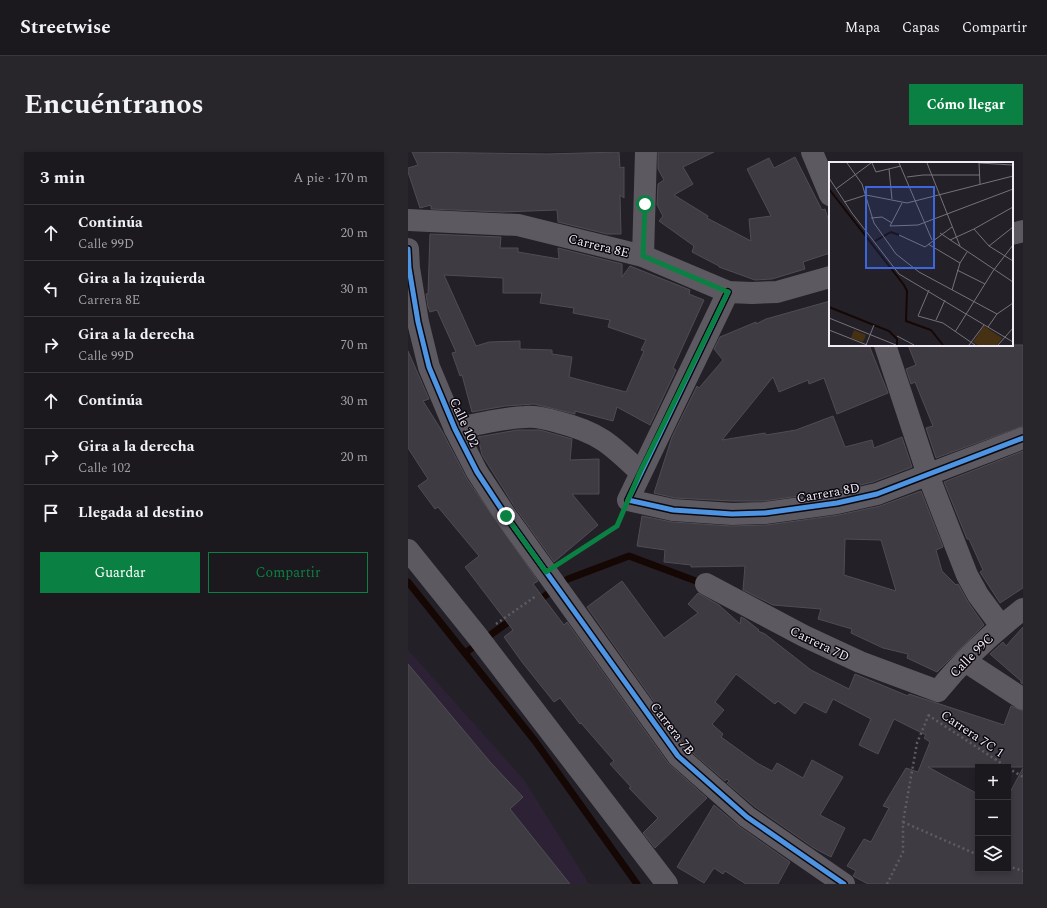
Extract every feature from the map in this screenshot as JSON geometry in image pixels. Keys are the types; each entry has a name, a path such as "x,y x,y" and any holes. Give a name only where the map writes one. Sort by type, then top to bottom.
{"street":[{"path":"643,256 646,152"},
{"path":"812,152 829,194"},
{"name":"Carrera 8E","path":"408,220 518,225 643,256 728,292 777,292 829,277"},
{"path":"1013,234 1023,231"},
{"name":"Calle 102","path":"408,249 418,322 429,367 455,429 477,472 553,583"},
{"path":"628,500 640,472 728,292"},
{"name":"Calle 99C","path":"885,346 928,475 967,575 978,595 1001,626 965,661 938,691"},
{"path":"455,429 502,419 527,417 547,419 592,432 620,452 640,472"},
{"name":"Carrera 8D","path":"628,500 673,510 732,514 764,513 837,503 877,494 1023,438"},
{"path":"408,550 481,641 667,884"},
{"name":"Carrera 7B","path":"553,583 678,756 747,816 844,884"},
{"name":"Carrera 7D","path":"706,584 804,636 846,656 938,691"},
{"path":"1001,626 1023,609"},
{"path":"965,661 1023,699"}],"path":[{"path":"481,641 553,583 617,526 628,500"},
{"path":"887,884 903,852 903,822 918,743 938,691"},
{"path":"903,822 975,854"},
{"path":"1011,867 1023,871"}],"shaded area":[{"path":"408,650 524,780 589,884 408,884"}],"building":[{"path":"412,152 547,154 619,152 620,168 624,167 624,198 620,195 621,234 607,234 558,222 557,210 502,212 431,209 431,205 420,208 408,172 408,168 418,165"},
{"path":"658,152 714,152 683,167 693,184 674,195 708,216 707,218 751,241 749,219 771,216 747,169 769,158 774,168 795,157 822,210 825,209 829,222 829,253 803,262 805,269 772,279 755,280 719,267 692,252 694,246 659,221 663,216 657,205 658,184 664,180 658,169"},
{"path":"430,234 501,237 500,248 518,248 518,252 559,259 558,248 622,264 622,277 630,266 690,290 689,294 704,300 673,368 676,370 650,425 617,407 613,421 575,411 575,414 534,404 505,406 472,412 462,375 460,376 452,353 456,352 437,310 430,312 426,294 428,294","holes":["444,275 503,278 503,293 542,293 540,303 574,308 573,313 610,320 608,327 646,340 641,350 644,351 626,392 569,377 572,357 552,354 552,350 520,349 520,341 489,342 476,346"]},
{"path":"829,301 829,346 869,346 888,393 837,414 824,378 809,384 808,380 779,392 773,377 722,440 796,430 833,416 845,447 872,440 874,448 902,437 912,467 873,482 835,491 764,501 675,498 654,493 672,437 697,386 699,388 723,360 714,349 720,337 766,319"},
{"path":"1023,345 1023,426 936,458 926,428 933,426 915,382 911,384 906,369 916,365 908,346"},
{"path":"408,351 429,399 423,401 442,431 467,479 538,581 533,584 564,625 567,622 668,763 707,798 655,848 643,833 658,818 629,788 631,787 610,764 614,761 581,723 580,724 560,698 554,702 522,662 504,637 513,630 465,567 479,556 438,507 435,509 418,486 428,479 408,448"},
{"path":"517,430 540,430 572,439 570,460 599,459 599,494 572,494 598,525 554,562 516,509 482,455 478,437"},
{"path":"1023,451 1023,588 1000,603 980,572 983,570 969,539 967,539 944,482"},
{"path":"921,491 943,547 936,550 942,571 956,585 958,584 984,625 937,672 907,658 908,654 883,648 851,633 852,629 818,619 821,609 773,605 743,590 745,566 691,567 691,565 664,562 665,550 637,546 642,516 672,522 731,526 767,525 839,515 880,506","holes":["845,539 881,540 896,591 844,575"]},
{"path":"622,581 664,638 698,613 688,604 698,593 719,605 740,624 741,617 745,619 759,630 758,631 765,634 811,670 849,689 855,674 908,696 909,694 1004,725 1011,706 1023,711 1023,767 1011,767 1011,764 975,764 975,767 928,767 975,792 975,872 1011,872 1011,790 1023,768 1023,884 868,884 853,876 856,871 847,866 864,839 871,842 889,808 883,806 906,768 918,772 930,742 924,738 926,735 894,719 878,754 859,745 871,719 833,699 826,713 804,702 795,714 778,701 775,704 736,674 715,702 724,710 712,724 723,734 721,737 757,763 772,771 777,763 803,778 812,760 843,777 820,815 845,828 831,857 814,848 755,807 727,783 729,781 727,779 725,781 687,748 587,607"},
{"path":"1023,627 1023,684 990,654 1003,642 1006,646"},
{"path":"408,664 491,763 523,797 510,809 570,884 408,884"},
{"path":"714,805 740,827 790,862 778,884 746,884 725,871 723,874 714,868 704,883 677,867"}],"waterway":[{"path":"535,603 568,579 629,556 704,584"},
{"path":"408,582 535,741 637,884"},
{"path":"465,653 514,618"}],"cycle path":[{"path":"408,249 409,268 418,322 429,367 455,429 477,472 506,516 678,756 747,817 844,884"},
{"path":"728,292 628,500 673,510 732,514 765,513 837,503 877,494 1023,438"}],"route":[{"path":"506,516 546,572 617,526 640,472 728,292 643,256 645,204"}]}
